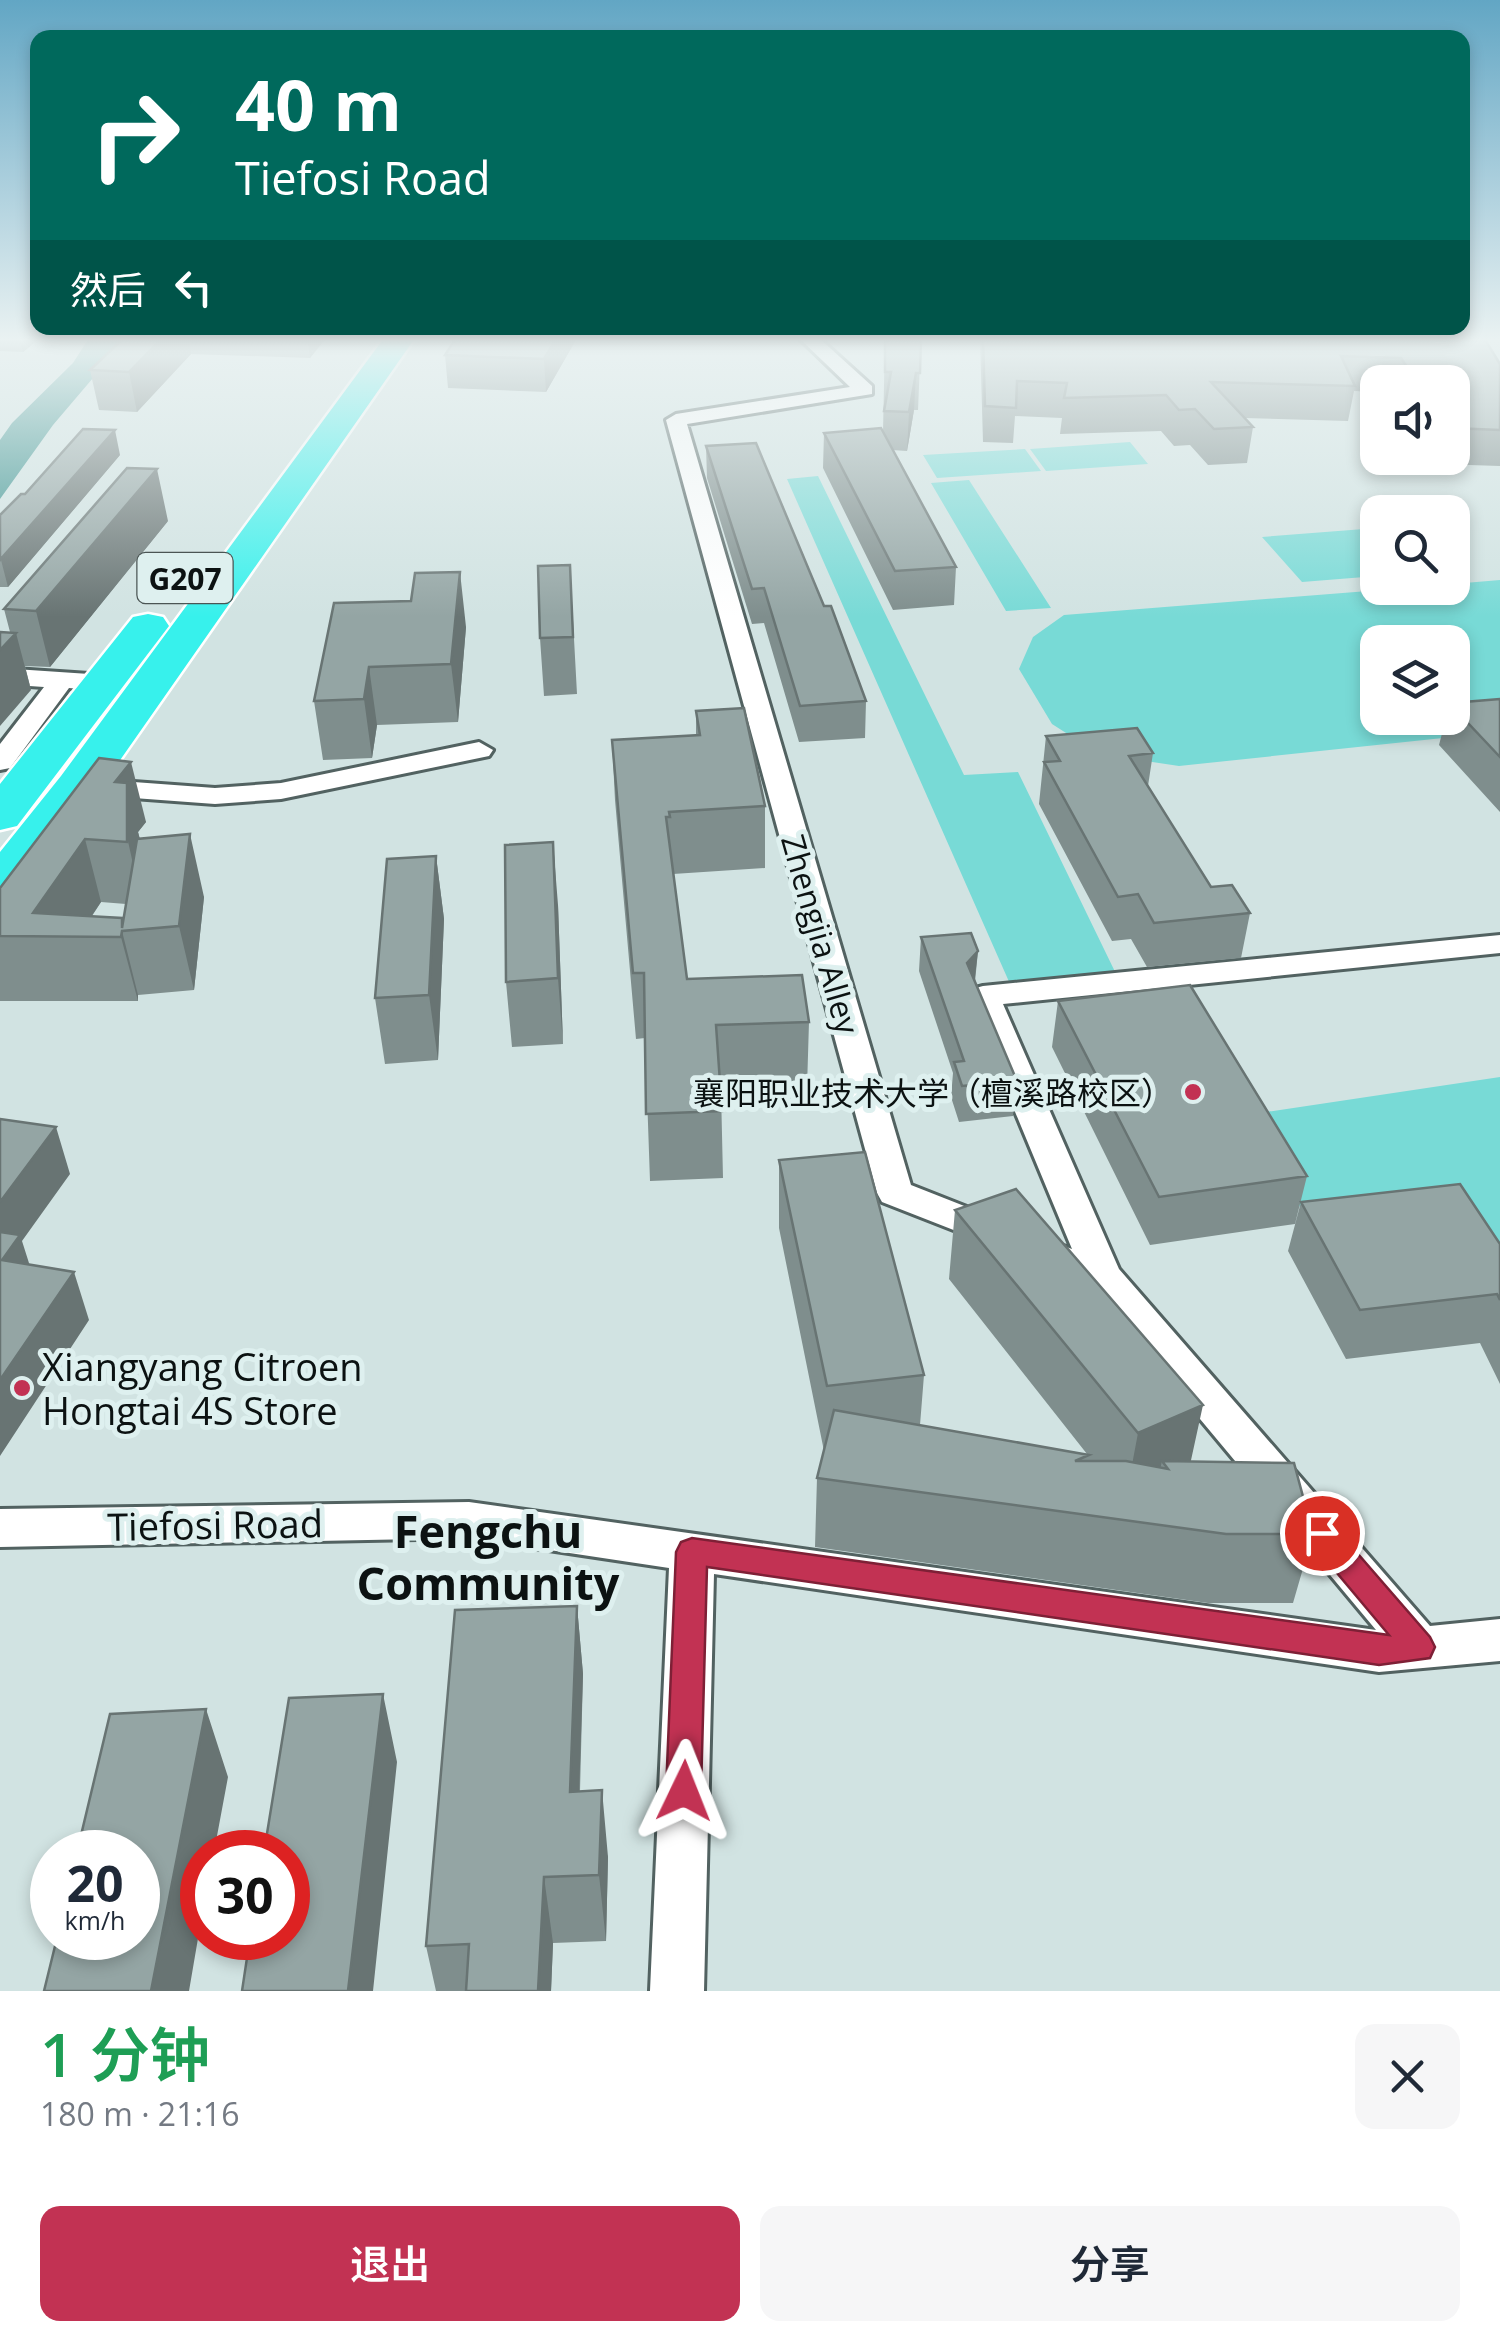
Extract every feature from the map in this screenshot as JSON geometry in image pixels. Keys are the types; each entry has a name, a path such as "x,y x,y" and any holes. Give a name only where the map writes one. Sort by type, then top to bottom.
{"highway":[{"name":"G207","path":"0,816 104,683 316,431"},
{"path":"0,885 78,786 328,431"}],"street":[{"name":"Zhengjia Alley","path":"679,431 895,1194 1103,1276 1419,1647"},
{"path":"0,676 104,683"},
{"path":"0,762 62,680"},
{"path":"78,786 214,796 281,791 479,750"},
{"path":"1103,1276 983,996 1500,944"},
{"name":"Tiefosi Road","path":"0,1528 469,1520 1379,1651 1500,1640"},
{"path":"677,1991 692,1552"}],"shaded area":[{"path":"6,431 49,431 0,499 0,440"},
{"path":"1130,442 1148,464 1046,471 1030,449"},
{"path":"1025,449 1041,471 937,478 923,455"},
{"path":"818,476 964,775 1018,772 1120,982 1014,993 787,479"},
{"path":"969,480 1051,608 1006,611 931,483"},
{"path":"1360,529 1360,577 1302,582 1262,537"},
{"path":"1500,580 1500,732 1179,766 1099,754 1052,724 1019,669 1033,637 1064,615 1360,592 1360,605 1470,605 1470,583"},
{"path":"1500,1077 1500,1272 1317,1236 1246,1115"}],"building":[{"path":"81,431 114,431 0,560 0,515 25,494"},
{"path":"883,431 956,567 895,571 824,433"},
{"path":"756,443 824,606 831,606 866,701 800,706 764,588 752,589 706,446"},
{"path":"127,468 157,469 36,611 4,609"},
{"path":"570,565 573,637 540,638 538,566"},
{"path":"460,572 451,664 369,667 364,699 314,701 334,603 411,601 415,573"},
{"path":"0,632 16,633 0,650"},
{"path":"1500,699 1500,757 1470,725 1470,702"},
{"path":"744,708 765,806 669,812 670,817 666,817 687,979 802,975 809,1022 716,1025 722,1111 646,1114 644,973 633,973 612,740 700,735 696,711"},
{"path":"1137,728 1153,753 1129,756 1211,887 1232,885 1250,913 1154,923 1138,894 1118,897 1044,762 1060,761 1046,736"},
{"path":"99,758 131,762 115,782 127,783 127,842 85,839 33,913 122,918 122,928 137,839 190,834 179,926 122,931 121,937 0,936 0,888"},
{"path":"553,842 558,978 506,982 505,845"},
{"path":"436,856 429,995 375,998 387,859"},
{"path":"971,933 978,951 967,963 1017,1081 962,1086 954,1062 964,1061 921,937"},
{"path":"1190,985 1307,1176 1159,1197 1058,1001"},
{"path":"0,1119 56,1127 0,1202"},
{"path":"865,1152 924,1375 827,1386 779,1160"},
{"path":"1460,1184 1500,1244 1500,1300 1497,1294 1360,1310 1301,1202"},
{"path":"1016,1189 1203,1405 1138,1433 955,1210"},
{"path":"0,1232 20,1235 2,1260 74,1272 0,1380"},
{"path":"834,1410 1089,1455 1075,1461 1126,1461 1168,1469 1162,1461 1294,1463 1313,1534 1226,1534 817,1478"},
{"path":"577,1606 570,1792 602,1790 599,1875 544,1877 538,1991 466,1991 469,1944 426,1946 455,1610"},
{"path":"383,1694 348,1991 242,1991 247,1960 310,1960 310,1830 268,1830 289,1698"},
{"path":"206,1709 160,1945 160,1830 82,1830 110,1714"},
{"path":"52,1960 157,1960 151,1991 44,1991"}],"place":[{"name":"襄阳职业技术大学（檀溪路校区）","path":"1193,1092"},
{"name":"Xiangyang Citroen Hongtai 4S Store","path":"22,1388"}],"district":[{"name":"Fengchu Community","path":"488,1556"}],"route":[{"path":"684,1791 692,1552 1379,1651 1419,1647 1322,1533"}]}
